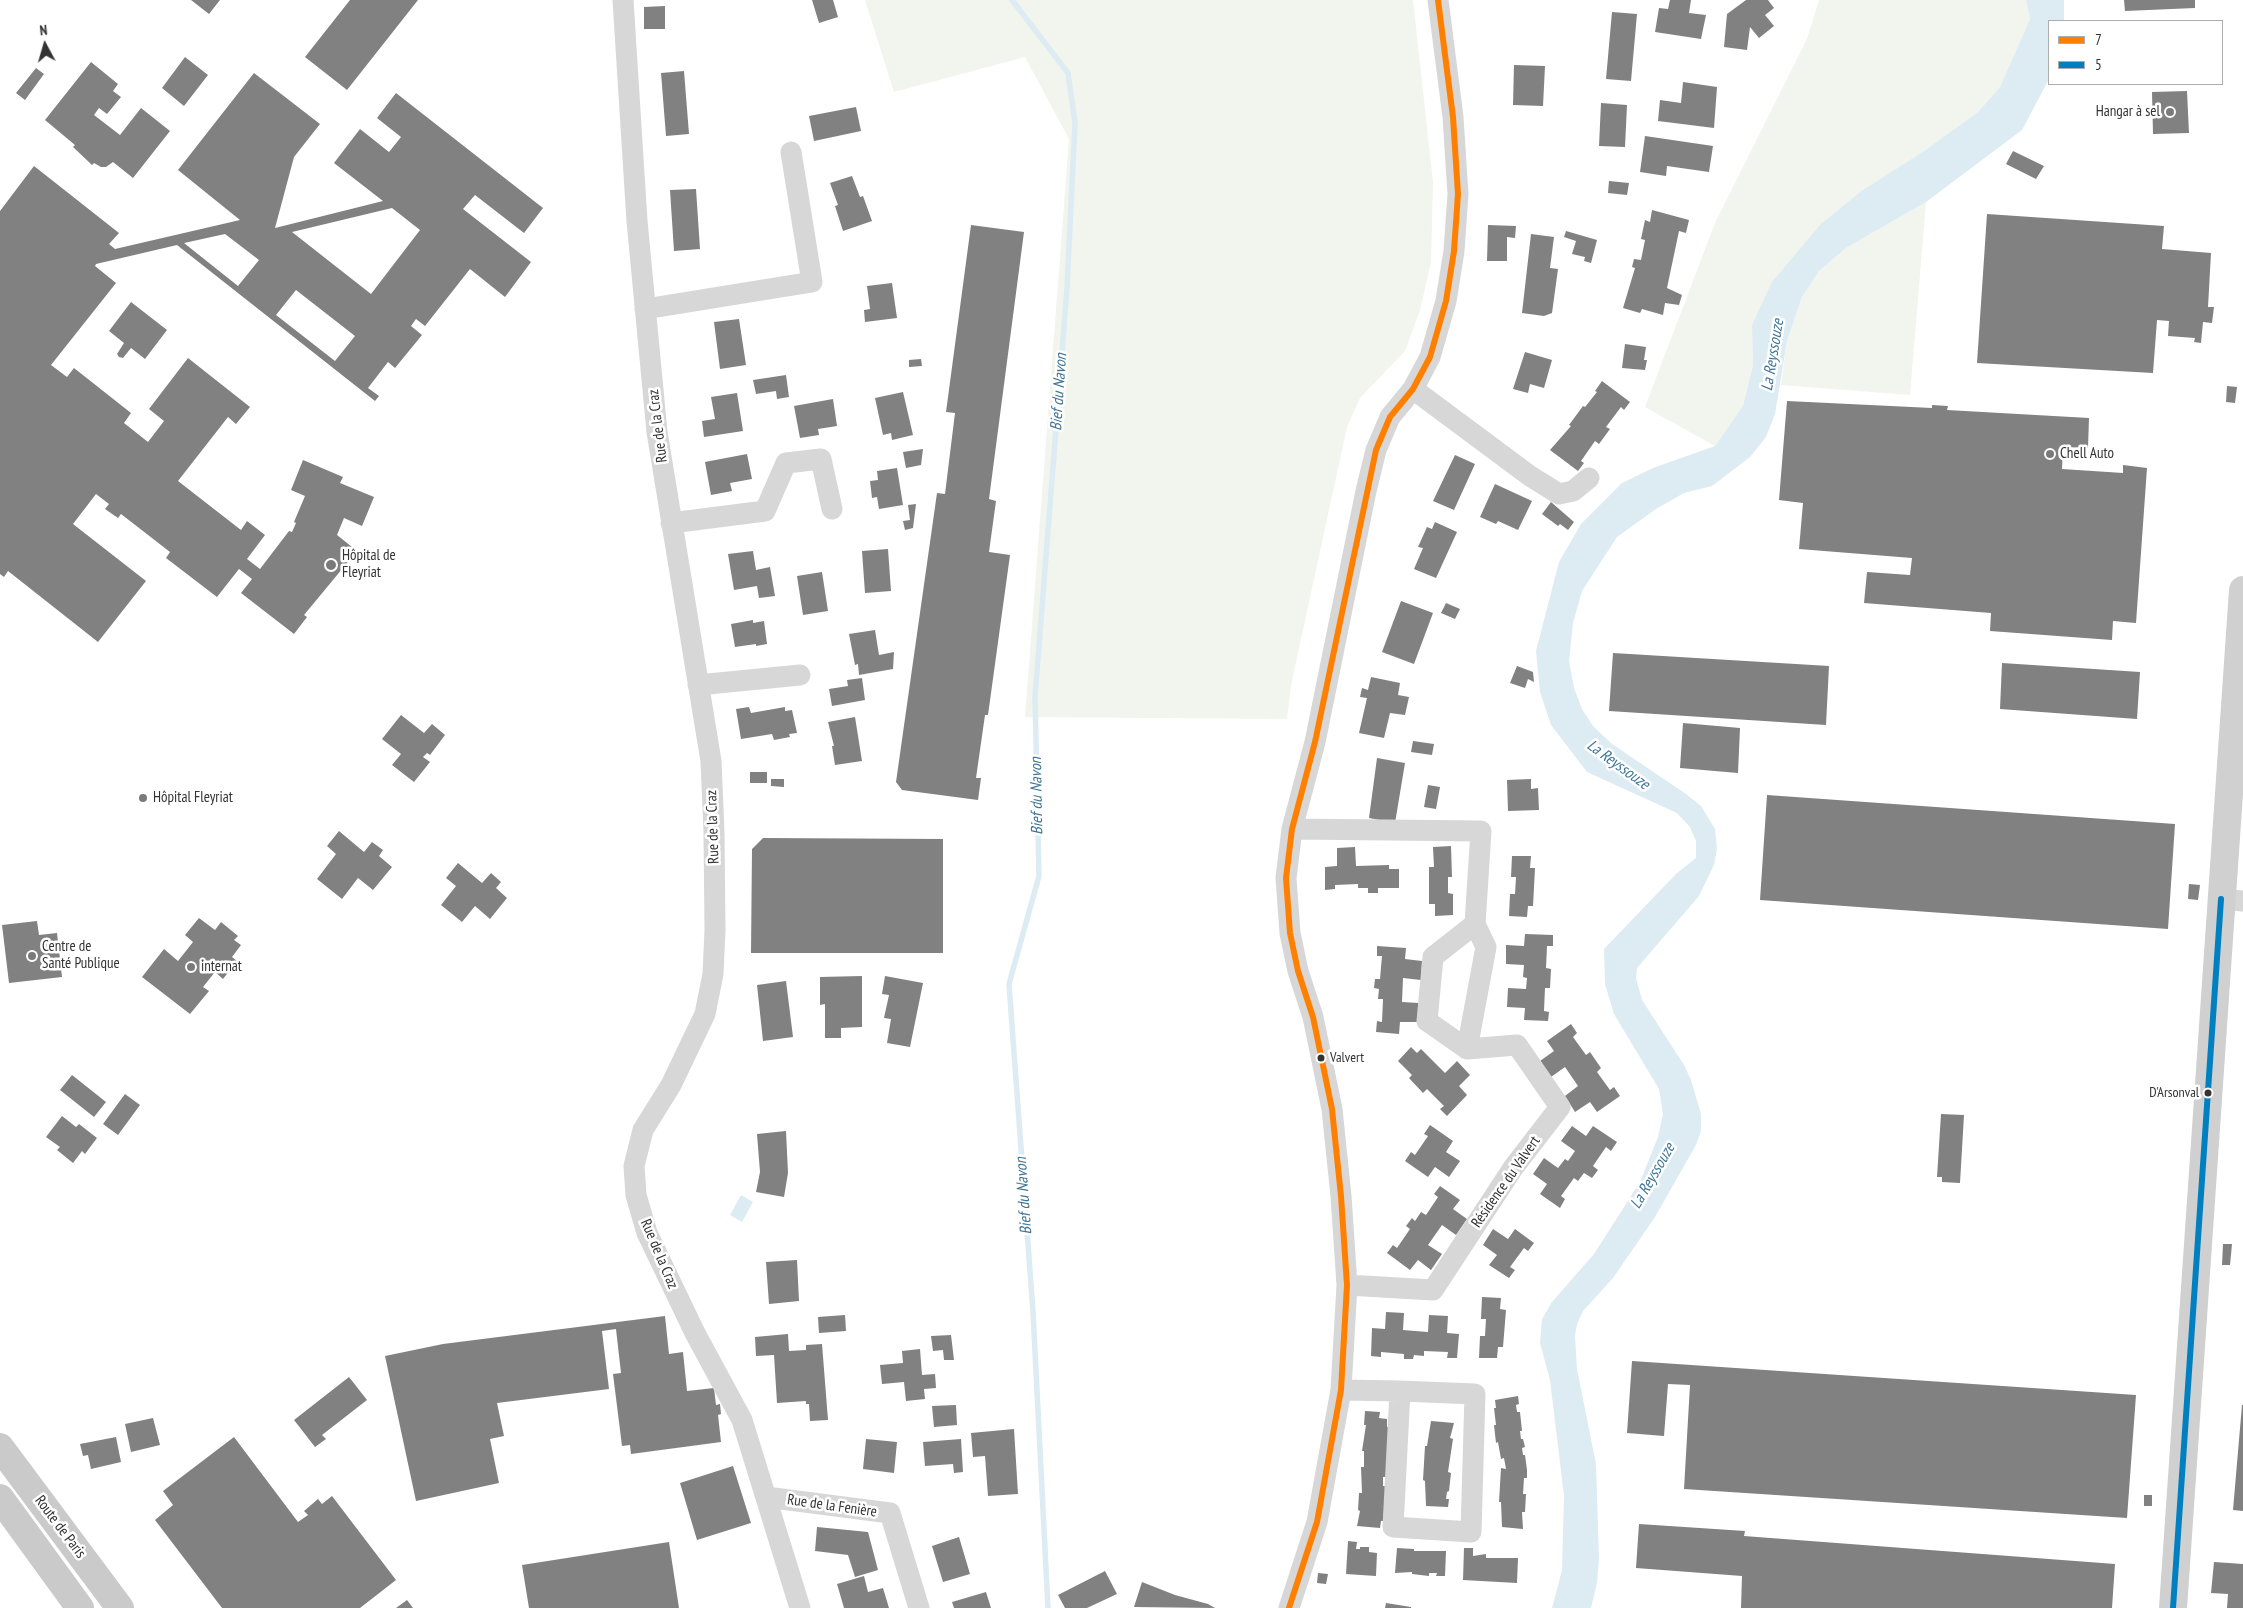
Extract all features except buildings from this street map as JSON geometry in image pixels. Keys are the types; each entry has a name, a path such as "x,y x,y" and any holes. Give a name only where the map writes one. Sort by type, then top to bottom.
{"main road":[{"name":"Route de Paris","path":"0,1447 120,1608"},
{"name":"Route de Paris","path":"0,1498 80,1608"}],"street":[{"name":"Rue de la Craz","path":"623,0 637,221 657,432 711,761 714,842 713,974 705,1014 671,1085 643,1130 634,1166 636,1195 647,1233 695,1333 742,1420 800,1608"},
{"path":"1289,1608 1317,1522 1341,1390 1347,1285 1332,1110 1313,1017 1298,971 1290,933 1286,878 1292,829 1315,742 1376,450 1390,417 1413,389 1430,357 1446,301 1454,251 1458,194 1453,117 1438,0"},
{"path":"646,309 812,282 792,152"},
{"path":"1413,389 1530,476 1560,494 1573,491 1589,478"},
{"path":"671,523 765,511 786,463 821,459 832,509"},
{"path":"2173,1608 2232,900 2243,590"},
{"path":"698,685 800,675"},
{"path":"1292,829 1481,830 1475,924 1486,947 1468,1049 1427,1021 1434,957 1475,924"},
{"name":"Résidence du Valvert","path":"1347,1285 1433,1290 1513,1168 1560,1107 1517,1045 1468,1049"},
{"path":"1341,1390 1400,1391 1476,1394 1471,1532 1393,1527 1400,1391"},
{"name":"Rue de la Fenière","path":"766,1497 890,1513 918,1608"}],"shaded area":[{"path":"865,0 1413,0 1433,182 1431,262 1420,310 1405,351 1360,398 1347,427 1291,685 1287,719 1025,717 1069,139 1025,57 894,92"},
{"path":"1819,0 2026,0 2030,19 2000,87 1978,112 1924,151 1863,190 1752,324 1753,365 1743,406 1715,446 1645,407 1715,223 1807,39"},
{"path":"1926,202 1910,395 1781,385 1787,341 1802,297 1819,271 1846,248"}],"water":[{"name":"La Reyssouze","path":"2026,0 2064,0 2064,20 2048,20 2048,81 2022,130 1926,202 1846,248 1819,271 1802,297 1787,341 1775,414 1766,437 1750,457 1712,486 1684,493 1656,509 1617,537 1582,591 1573,623 1569,661 1574,688 1582,709 1593,726 1612,744 1701,806 1715,829 1717,849 1714,865 1699,896 1637,968 1636,978 1642,1000 1684,1065 1691,1080 1701,1114 1701,1131 1696,1145 1655,1217 1613,1278 1583,1311 1577,1324 1575,1336 1577,1369 1596,1464 1599,1559 1597,1583 1591,1608 1552,1608 1562,1570 1564,1496 1550,1380 1540,1343 1542,1319 1552,1302 1594,1254 1640,1182 1658,1137 1663,1114 1659,1089 1614,1014 1605,984 1604,949 1676,874 1696,858 1696,841 1690,827 1677,813 1587,772 1551,725 1540,692 1536,651 1559,562 1581,524 1622,483 1653,468 1715,446 1743,406 1753,365 1752,325 1772,282 1821,224 1863,190 1924,151 1978,112 2000,87 2030,19"},
{"path":"741,1195 753,1202 742,1222 730,1215"}],"waterway":[{"name":"Bief du Navon","path":"1012,0 1068,73 1075,123 1067,288 1035,697 1039,876 1009,984 1033,1312 1048,1608"}],"transit line":[{"name":"7","path":"1289,1608 1317,1522 1341,1390 1347,1285 1341,1196 1332,1109 1313,1017 1298,971 1290,933 1286,878 1292,829 1315,742 1376,450 1390,417 1413,389 1430,357 1446,301 1454,251 1458,194 1453,117 1438,0"},
{"name":"5","path":"2173,1608 2221,899"}],"place":[{"name":"Hangar à sel","path":"2170,112"},
{"name":"Chell Auto","path":"2050,454"},
{"name":"Hôpital de Fleyriat","path":"331,565"},
{"name":"Hôpital Fleyriat","path":"143,798"},
{"name":"Centre de Santé Publique","path":"32,956"},
{"name":"internat","path":"191,967"},
{"name":"Valvert","path":"1321,1058"},
{"name":"D'Arsonval","path":"2208,1093"}]}
